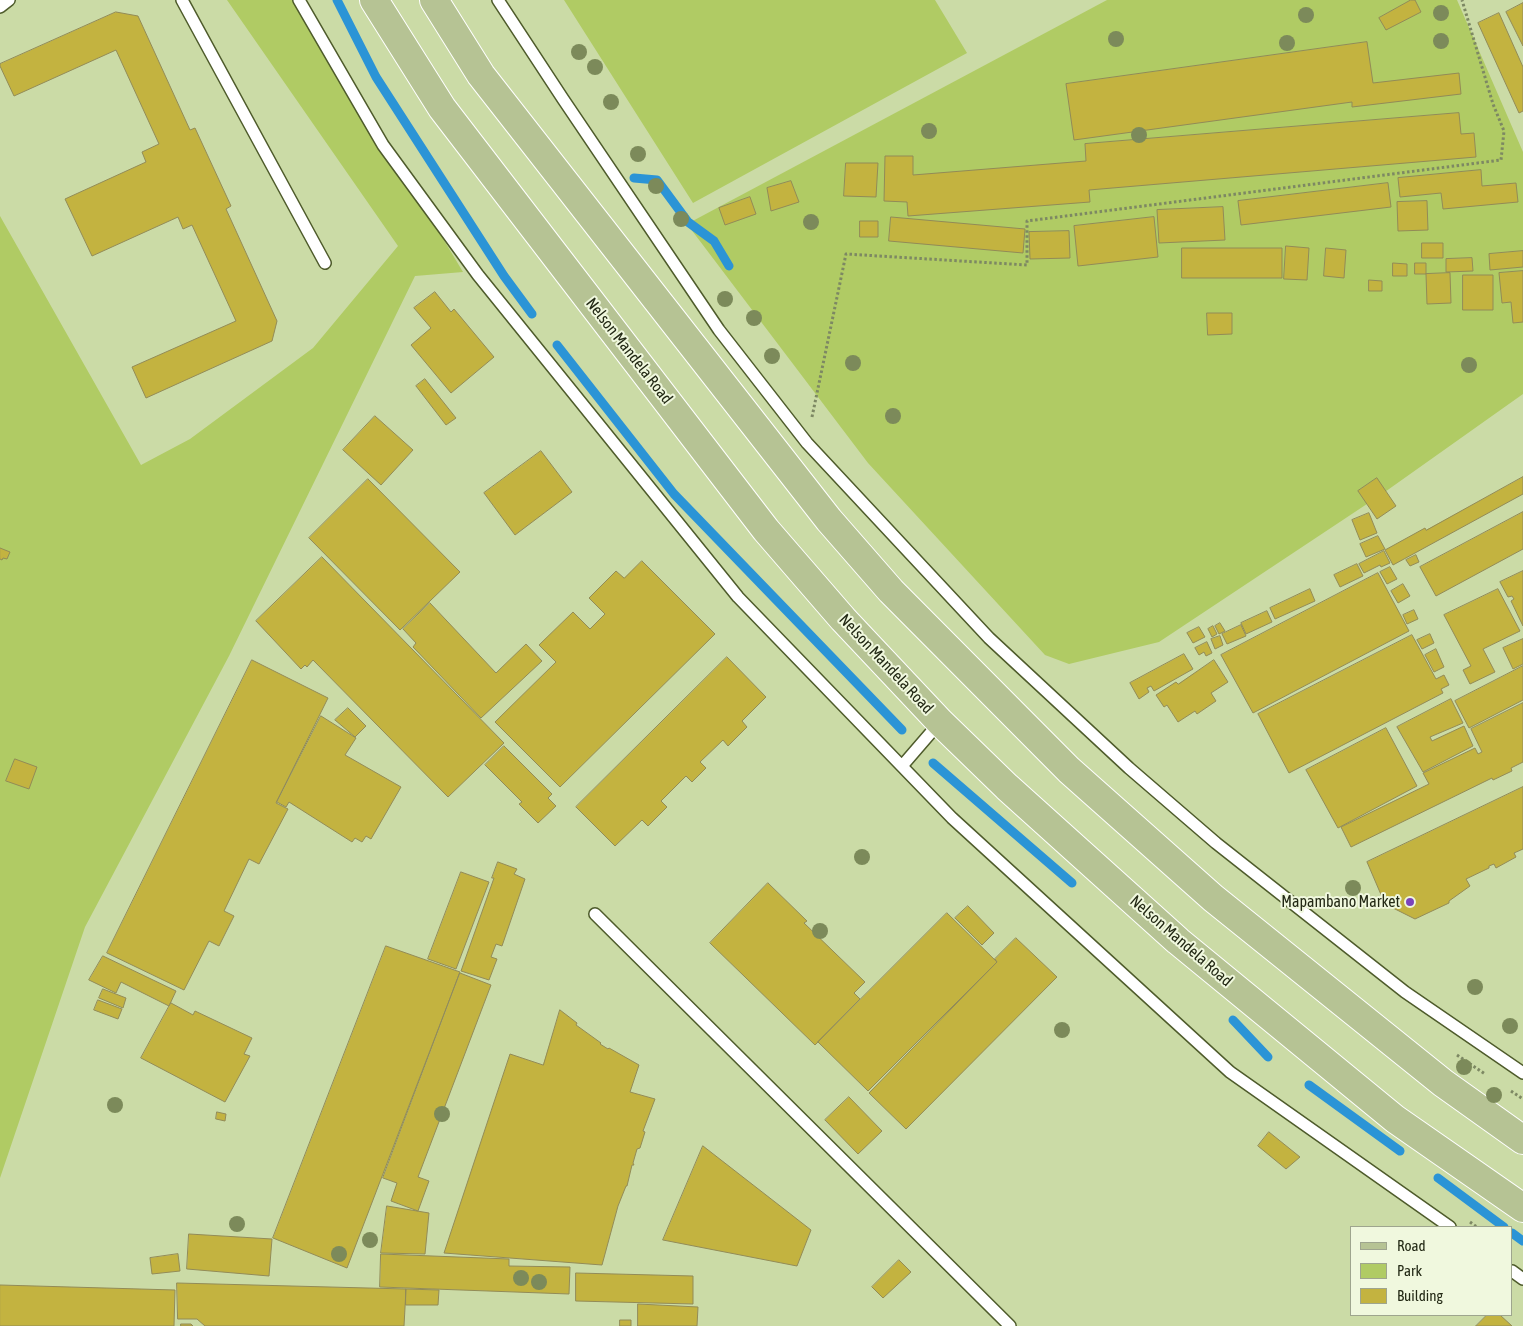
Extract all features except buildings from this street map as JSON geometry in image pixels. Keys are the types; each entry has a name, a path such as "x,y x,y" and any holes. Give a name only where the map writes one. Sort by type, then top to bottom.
{"main road":[{"name":"Nelson Mandela Road","path":"374,0 442,108 766,530 843,619 940,722 1007,786 1178,941 1395,1119 1523,1208"},
{"path":"434,0 481,75 829,520 891,591 1069,770 1213,898 1444,1082 1523,1140"}],"lane":[{"path":"0,7 9,0"},
{"path":"182,0 325,263"},
{"path":"299,0 383,145 478,275 738,597 952,818 1230,1072 1449,1226"},
{"path":"498,0 562,99 718,330 807,443 989,638 1129,768 1216,843 1405,992 1523,1073"},
{"path":"902,766 940,722"},
{"path":"595,914 1010,1326"}],"path":[{"path":"807,443 846,254 1027,265 1027,221 1501,160 1504,131 1493,104 1462,0"}],"green space":[{"path":"227,0 300,0 463,272 415,276 229,656 85,927 0,1178 0,216 141,465 190,439 313,348 398,246"},
{"path":"564,0 935,0 967,53 693,203"},
{"path":"1107,0 1457,0 1523,152 1523,394 1382,494 1159,642 1069,664 1045,655 868,463 687,224"}],"waterway":[{"path":"337,0 376,77 504,276 532,314"},
{"path":"634,178 657,180 688,222 714,241 729,266"},
{"path":"557,345 674,494 902,730"},
{"path":"933,763 1072,883"},
{"path":"1233,1020 1268,1057"},
{"path":"1309,1085 1400,1151"},
{"path":"1438,1178 1503,1226"},
{"path":"1513,1234 1523,1241"}],"place":[{"name":"Mapambano Market","path":"1410,902"}]}
